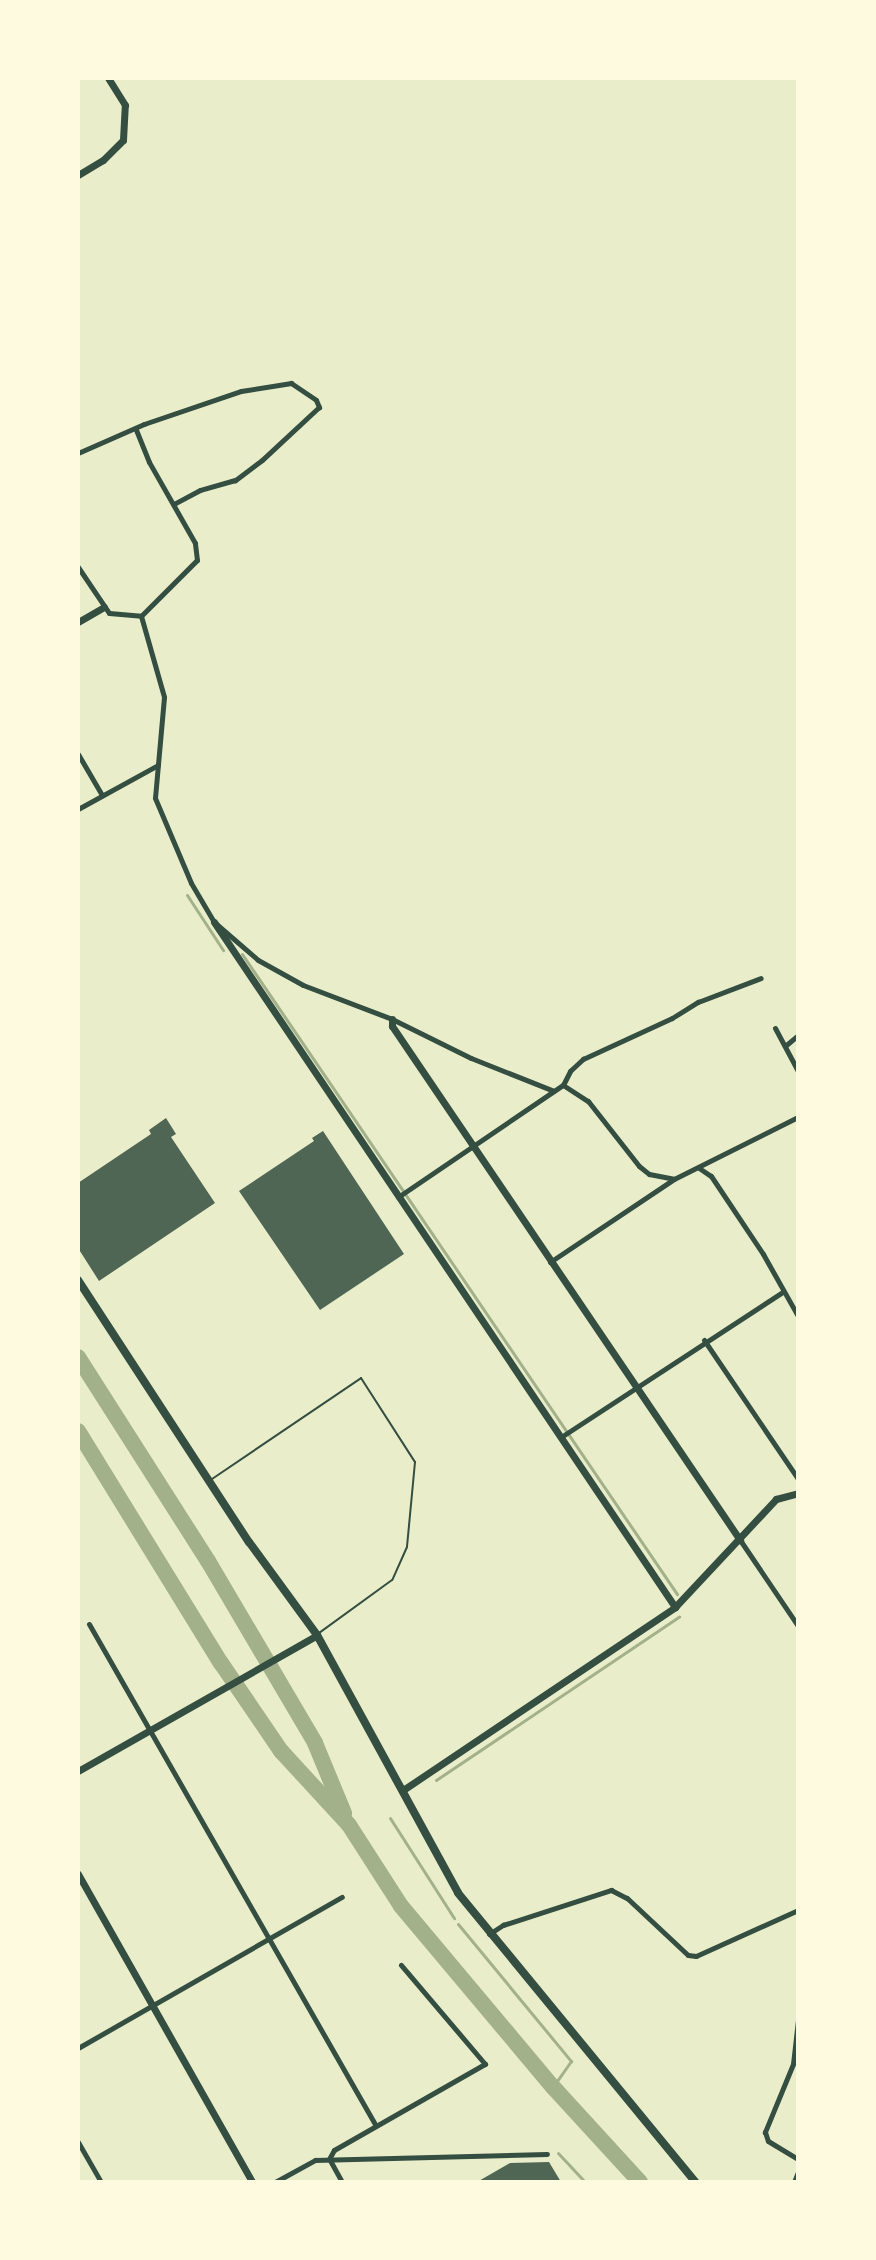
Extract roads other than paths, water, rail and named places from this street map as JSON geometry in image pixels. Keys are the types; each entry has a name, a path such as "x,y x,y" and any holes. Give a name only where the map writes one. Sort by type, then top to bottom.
{"main road":[{"path":"78,1280 209,1480 317,1635 458,1893 489,1934 695,2182"}],"street":[{"path":"78,176 104,160 123,140 125,105 108,78"},
{"path":"78,453 136,430 144,424 234,393 283,383 299,386 319,404 279,448 249,470 174,504"},
{"path":"78,567 109,613 141,615 197,560 195,543 149,462 136,430"},
{"path":"78,622 104,608"},
{"path":"141,615 164,697 155,798 191,883 214,922 675,1607"},
{"path":"78,754 102,795"},
{"path":"78,809 158,765"},
{"path":"214,922 258,960 303,986 392,1019 471,1058 554,1091"},
{"path":"398,1197 563,1085 570,1071 583,1059 672,1018 698,1002 761,978"},
{"path":"392,1019 392,1026 472,1146 798,1626"},
{"path":"775,1028 798,1071"},
{"path":"785,1046 798,1035"},
{"path":"563,1085 588,1101 639,1166 649,1174 674,1179"},
{"path":"550,1262 674,1179 699,1168 709,1159 798,1116"},
{"path":"699,1168 711,1176 798,1316"},
{"path":"561,1437 704,1340 783,1292"},
{"path":"704,1340 798,1479"},
{"path":"403,1790 675,1607 776,1499 798,1493"},
{"path":"89,1624 376,2126"},
{"path":"78,1771 317,1635"},
{"path":"78,1874 252,2182"},
{"path":"489,1934 503,1925 611,1890 627,1898 688,1955 696,1956 798,1910"},
{"path":"78,2048 342,1897"},
{"path":"328,2158 334,2150 485,2064 401,1965"},
{"path":"798,2020 793,2064 765,2132 768,2141 798,2159"},
{"path":"78,2142 101,2182"},
{"path":"275,2182 315,2160 328,2158 547,2154"},
{"path":"328,2158 342,2182"},
{"path":"794,2182 798,2172"}],"lane":[{"path":"209,1480 361,1378 415,1462 407,1547 392,1580 317,1635"}],"waterway":[{"path":"187,895 223,950"},
{"path":"242,954 677,1594"},
{"path":"78,1357 208,1561 315,1743 344,1813"},
{"path":"78,1431 221,1663 281,1751 349,1825 401,1906 553,2087 640,2182"},
{"path":"436,1780 679,1617"},
{"path":"390,1818 454,1918"},
{"path":"458,1924 571,2061 553,2087"},
{"path":"558,2153 585,2182"}]}
